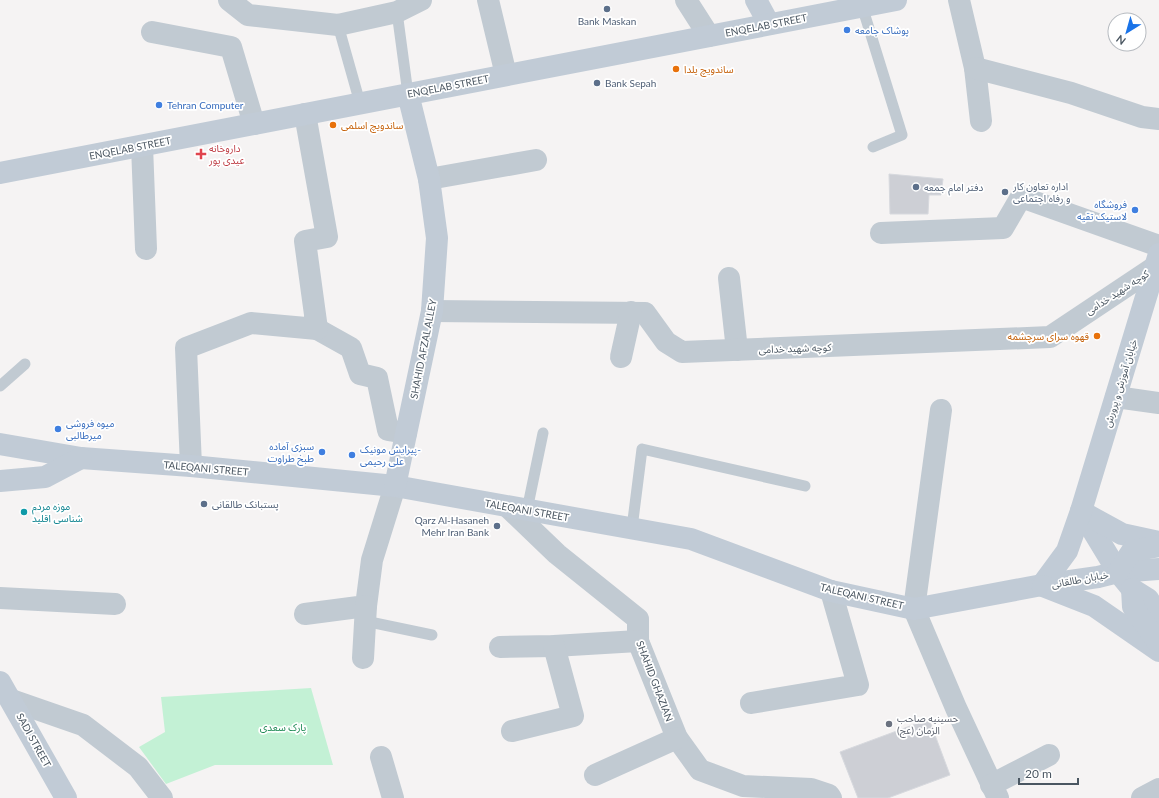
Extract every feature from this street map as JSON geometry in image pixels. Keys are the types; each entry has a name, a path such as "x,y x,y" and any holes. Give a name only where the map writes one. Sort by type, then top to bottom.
{"main road":[{"path":"756,0 769,24"},
{"name":"ENQELAB STREET","path":"0,173 880,2"},
{"name":"SHAHID AFZAL ALLEY","path":"395,486 432,311 437,238 429,179 408,94"},
{"name":"خیابان آموزش و پرورش","path":"1042,585 1067,551 1081,511 1157,260"},
{"name":"TALEQANI STREET","path":"0,444 81,458 191,466 395,486 632,528 691,539 830,591 914,608 1042,585"},
{"path":"0,481 45,477 81,458"},
{"path":"1081,511 1122,534 1159,542"},
{"path":"1081,511 1118,572 1132,589 1148,598 1159,616"},
{"path":"1118,572 1132,552 1159,546"},
{"name":"خیابان طالقانی","path":"1042,585 1098,577 1118,572 1159,570"},
{"path":"1042,585 1094,606 1159,651"},
{"path":"1132,589 1133,607 1159,644"},
{"name":"SADI STREET","path":"6,691 66,798"}],"street":[{"path":"229,0 248,15 338,25 397,12 421,0"},
{"path":"488,0 506,75"},
{"path":"686,0 709,36"},
{"path":"959,0 975,68 981,121"},
{"path":"152,32 231,47 254,124"},
{"path":"975,68 1071,93 1142,117 1159,119"},
{"path":"305,114 327,237 305,241 317,329"},
{"path":"142,146 146,250"},
{"path":"429,179 536,160"},
{"path":"881,233 1003,228 1021,197 1159,246"},
{"name":"کوچه شهید خدامی","path":"432,311 645,312 666,342 682,352 1050,337 1157,260"},
{"path":"729,278 737,350"},
{"path":"621,357 631,312"},
{"path":"191,466 186,348 251,323 317,329 351,348 360,374 377,378 388,430 406,433"},
{"path":"1116,397 1159,403"},
{"path":"941,410 914,608 956,708 995,792 1049,754"},
{"path":"363,658 365,613 372,560 395,486"},
{"name":"SHAHID GHAZIAN","path":"517,508 557,554 638,620 638,641 677,738 700,770 743,786 811,789 829,795 831,798"},
{"path":"751,703 858,684 830,591"},
{"path":"0,598 114,604"},
{"path":"305,614 365,613"},
{"path":"500,647 554,646 638,641"},
{"path":"512,731 573,716 554,646"},
{"path":"6,691 82,725 138,767 162,798"},
{"path":"595,775 677,738"},
{"path":"381,757 393,798"},
{"path":"1142,798 1159,789"}],"lane":[{"path":"873,147 902,134 880,2"},
{"path":"397,12 408,94"},
{"path":"338,25 360,104"},
{"path":"0,386 25,364"},
{"path":"517,508 543,433"},
{"path":"632,528 642,450 805,486"},
{"path":"365,613 432,635"}],"green space":[{"name":"پارک سعدی","path":"311,688 333,765 215,765 166,784 139,747 165,732 161,697"}],"building":[{"name":"دفتر امام جمعه","path":"889,174 943,179 941,195 929,195 928,214 890,214"},
{"path":"929,719 950,775 888,798 858,798 840,752"}],"place":[{"name":"Bank Maskan","path":"607,9"},
{"name":"پوشاک جامعه","path":"847,30"},
{"name":"ساندویچ یلدا","path":"676,69"},
{"name":"Bank Sepah","path":"597,83"},
{"name":"Tehran Computer","path":"159,105"},
{"name":"ساندویچ اسلمی","path":"333,125"},
{"name":"داروخانه عیدی پور","path":"201,154"},
{"name":"دفتر امام جمعه","path":"916,187"},
{"name":"اداره تعاون کار و رفاه اجتماعی","path":"1005,192"},
{"name":"فروشگاه لاستیک تقیه","path":"1135,210"},
{"name":"قهوه سرای سرچشمه","path":"1097,336"},
{"name":"میوه فروشی میرطالبی","path":"58,429"},
{"name":"سبزی آماده طبخ طراوت","path":"322,452"},
{"name":"پیرایش مونیک- علی رحیمی","path":"352,455"},
{"name":"پستبانک طالقانی","path":"204,504"},
{"name":"موزه مردم شناسی اقلید","path":"24,512"},
{"name":"Qarz Al-Hasaneh Mehr Iran Bank","path":"497,526"},
{"name":"حسینیه صاحب الزمان (عج)","path":"889,724"}]}
